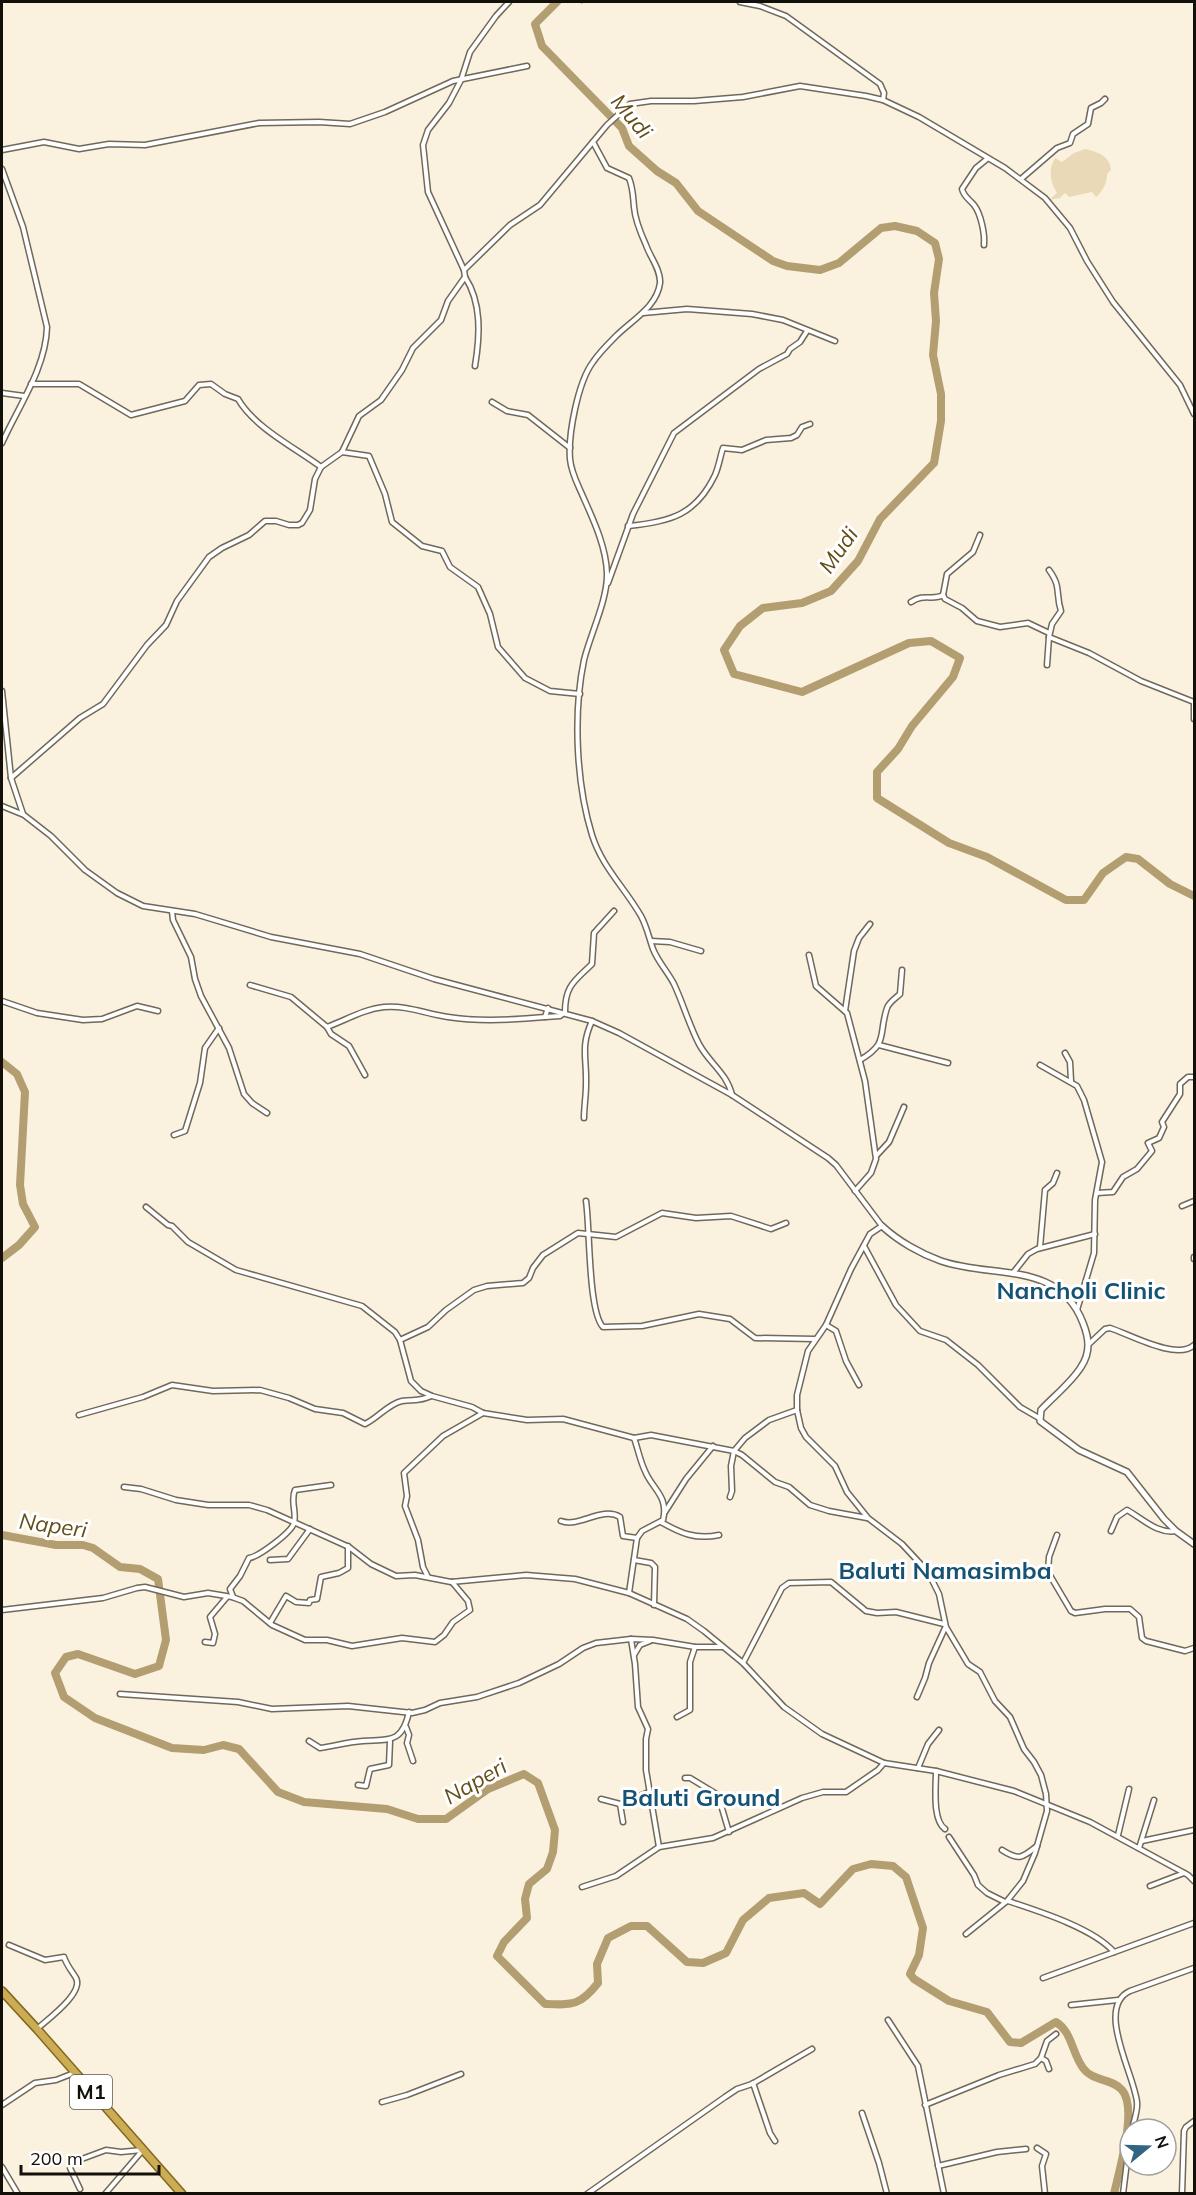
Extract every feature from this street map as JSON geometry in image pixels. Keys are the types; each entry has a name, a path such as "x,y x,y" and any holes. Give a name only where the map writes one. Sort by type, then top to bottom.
{"highway":[{"name":"M1","path":"2,1991 182,2193"}],"street":[{"path":"475,366 477,303 474,291 465,277 464,270 428,192 423,145 428,130 448,104 461,80 470,52 508,2"},
{"path":"740,2 760,6 786,16 880,84 884,93 882,100"},
{"path":"2,150 44,142 79,149 109,144 145,145 259,123 350,124 461,80 527,66"},
{"path":"464,270 510,225 540,205 607,125 630,104 743,97 800,86 882,100 919,117 1021,179 1045,198 1070,228 1087,261 1113,302 1180,385 1194,414"},
{"path":"1021,179 1057,148 1070,143 1073,134 1088,124 1091,108 1105,99"},
{"path":"593,142 607,168 629,178 634,194 634,208 648,253 660,274 656,294 643,313 616,336 590,367 571,421 571,471 601,540 606,564 606,587"},
{"path":"984,245 984,236 976,208 962,189 976,168 987,159"},
{"path":"2,169 23,227 46,318 46,338 40,362 2,443"},
{"path":"11,778 80,718 103,704 147,645 166,625 177,601 209,557 249,535 265,521 276,521 289,525 302,523 310,510 315,479 321,467 342,452 359,416 381,400 402,370 413,348 441,320 448,301 465,277"},
{"path":"643,313 687,309 752,314 783,320 835,341"},
{"path":"732,1095 726,1079 699,1044 675,986 658,960 641,916 613,878 592,837 578,772 580,694 584,660 594,632 596,617 628,526 647,483 677,430 759,369 788,354 807,331"},
{"path":"31,384 79,384 131,415 178,404 189,398 200,385 211,384 225,394 238,399 271,432 321,467"},
{"path":"2,393 24,396"},
{"path":"492,402 507,411 528,415 570,448"},
{"path":"628,526 665,521 688,512 695,506 714,477 723,448 742,450 766,440 791,438 797,435 802,427 810,424"},
{"path":"342,452 369,456 385,494 392,522 422,546 442,551 450,567 477,587 483,595 490,614 498,647 525,678 550,691 580,694"},
{"path":"981,535 973,552 947,574 943,595 945,599 970,613 976,621 1000,627 1028,623 1167,692 1194,702 1194,719"},
{"path":"1047,665 1049,635 1052,624 1061,611 1057,598 1059,588 1050,570"},
{"path":"911,602 922,597 943,595"},
{"path":"2,691 11,778 24,815"},
{"path":"2,806 24,815 51,836 85,870 117,893 143,906 195,914 272,937 360,954 434,979 565,1012 620,1033 732,1095 828,1158 882,1226 930,1257 977,1270 1027,1275 1066,1294 1077,1310 1087,1332 1088,1352 1082,1366 1041,1410 1039,1418"},
{"path":"172,911 173,920 192,957 195,979 201,996 229,1048 244,1094 252,1103 267,1113"},
{"path":"565,1012 568,990 582,972 592,964 596,928 614,911"},
{"path":"855,1191 871,1173 875,1156 869,1102 860,1060 845,1011 854,951 859,938 870,924"},
{"path":"651,940 670,942 701,951"},
{"path":"809,955 816,986 845,1011"},
{"path":"860,1060 872,1053 879,1045 888,1006 900,994 902,970"},
{"path":"250,985 291,997 327,1027 331,1034 349,1046 365,1075"},
{"path":"2,1001 37,1013 83,1020 102,1019 137,1006 150,1011 158,1011"},
{"path":"327,1027 382,1007 400,1006 447,1017 468,1018 522,1019 560,1016 565,1012"},
{"path":"545,1017 548,1008"},
{"path":"584,1118 586,1085 584,1040 592,1021"},
{"path":"174,1136 185,1131 200,1083 205,1048 219,1028"},
{"path":"879,1045 948,1063"},
{"path":"1065,1053 1070,1062 1071,1081"},
{"path":"1040,1065 1077,1086 1084,1100 1102,1162 1097,1193 1094,1253 1077,1310"},
{"path":"1097,1193 1113,1192 1123,1177 1137,1169 1152,1151 1148,1143 1159,1138 1164,1127 1162,1122 1180,1094 1180,1084 1188,1077 1194,1077"},
{"path":"875,1156 889,1142 904,1107"},
{"path":"1040,1248 1045,1190 1053,1183 1057,1173"},
{"path":"586,1201 593,1292 596,1314 603,1327 642,1326 699,1314 730,1319 755,1338 815,1339"},
{"path":"1182,1206 1194,1201"},
{"path":"146,1207 172,1226 188,1242 236,1270 362,1306 395,1332 400,1340 411,1381 421,1391 432,1396 472,1407 483,1413 527,1420 563,1419 634,1438 651,1435 734,1451 775,1482 789,1487 810,1505 867,1518"},
{"path":"400,1340 428,1327 446,1310 474,1290 487,1286 523,1283 529,1278 543,1255 578,1233 616,1237 662,1213 696,1218 731,1216 771,1228 786,1223"},
{"path":"882,1226 870,1234 863,1245 826,1325 815,1339 803,1364 797,1395 797,1410 801,1428 806,1437 836,1466 847,1492 867,1518 902,1544 928,1572 939,1594 945,1626 968,1664 980,1672 995,1701 1010,1718 1024,1749 1038,1767 1047,1806 1037,1846 1023,1881 1006,1902 966,1934"},
{"path":"1012,1273 1028,1254 1040,1248 1095,1234"},
{"path":"863,1245 896,1305 920,1331 946,1340 978,1365 1020,1407 1039,1418 1042,1424 1079,1450 1127,1472 1176,1531 1194,1544"},
{"path":"826,1325 836,1331 846,1360 859,1385"},
{"path":"1089,1344 1105,1329 1110,1328 1144,1342 1183,1351 1194,1345"},
{"path":"79,1415 143,1397 172,1385 213,1390 260,1390 289,1398 315,1409 343,1413 365,1424 401,1401 422,1401 432,1396"},
{"path":"730,1497 734,1451 745,1438 769,1420 797,1410"},
{"path":"428,1577 405,1506 407,1493 404,1473 443,1436 483,1413"},
{"path":"634,1438 642,1466 660,1494 665,1512"},
{"path":"629,1593 637,1538 642,1531 661,1522 686,1479 713,1446"},
{"path":"205,1642 213,1643 215,1634 210,1617 230,1597 230,1589 249,1558 256,1558 285,1535 294,1523 292,1496 295,1490 331,1485"},
{"path":"124,1487 141,1489 176,1500 208,1505 256,1506 348,1546 371,1564 396,1576 428,1577 451,1582 526,1575 575,1579 629,1593 687,1619 743,1663 784,1707 822,1734 884,1763 936,1771 1014,1791 1118,1835 1194,1881"},
{"path":"1111,1531 1117,1518 1128,1510 1157,1529 1168,1533 1176,1531"},
{"path":"561,1521 567,1523 598,1516 618,1515 623,1536 637,1538"},
{"path":"661,1522 686,1535 699,1537 719,1535"},
{"path":"270,1560 288,1559 310,1529"},
{"path":"1057,1535 1049,1557 1048,1572 1071,1611 1075,1613 1105,1609 1130,1610 1139,1617 1142,1638 1146,1641 1185,1651 1194,1648"},
{"path":"270,1623 286,1596 296,1602 309,1603 310,1600 317,1599 321,1577 339,1573 348,1568 348,1546"},
{"path":"634,1560 651,1563 655,1567 654,1605"},
{"path":"2,1610 103,1598 136,1588 150,1588 184,1597 208,1593 243,1601 270,1623 305,1640 327,1640 352,1646 402,1638 435,1642 441,1639 453,1622 470,1610 468,1602 451,1582"},
{"path":"743,1663 782,1588 789,1583 831,1582 866,1611 896,1612 945,1626"},
{"path":"917,1697 945,1626"},
{"path":"120,1694 238,1702 272,1709 348,1706 409,1712 425,1710 440,1703 477,1697 519,1683 596,1643 631,1639 695,1647 723,1647"},
{"path":"631,1639 638,1707 648,1729 646,1770 659,1848"},
{"path":"634,1657 640,1645 651,1640"},
{"path":"677,1717 690,1710 690,1662 695,1647"},
{"path":"409,1712 406,1727 409,1735 407,1743 413,1761"},
{"path":"309,1741 320,1748 361,1741 390,1741 406,1727"},
{"path":"918,1768 928,1744 939,1730"},
{"path":"358,1785 366,1785 370,1768 389,1765 390,1741"},
{"path":"582,1887 616,1876 659,1848 695,1842 729,1832 802,1798 823,1792 850,1790 884,1763"},
{"path":"936,1771 937,1818 940,1826 945,1829"},
{"path":"685,1778 690,1778 723,1798 737,1796"},
{"path":"1118,1835 1129,1790"},
{"path":"601,1799 620,1804 650,1792"},
{"path":"723,1798 721,1805 729,1832"},
{"path":"1139,1849 1154,1800"},
{"path":"620,1804 623,1822"},
{"path":"1142,1841 1194,1830"},
{"path":"949,1837 978,1885 987,1893 1006,1902 1041,1912 1089,1933 1107,1944 1114,1952"},
{"path":"1002,1850 1012,1857 1020,1857 1037,1846"},
{"path":"1150,1886 1184,1873"},
{"path":"1043,1978 1192,1924 1194,1932"},
{"path":"9,1945 45,1960 64,1958 77,1979 77,1987 72,1996 37,2029"},
{"path":"1134,2117 1137,2103 1118,2038 1115,2016 1119,2000 1121,1996 1130,1991 1194,1968"},
{"path":"1071,2005 1119,2000"},
{"path":"888,2020 916,2063 944,2193"},
{"path":"926,2104 999,2075 1033,2065 1041,2058 1047,2041 1056,2034"},
{"path":"587,2193 737,2089 753,2083 812,2049"},
{"path":"1041,2058 1046,2061 1049,2069"},
{"path":"2,2105 35,2083 56,2080 74,2073"},
{"path":"382,2102 461,2074"},
{"path":"753,2083 770,2133 775,2141"},
{"path":"862,2113 887,2193"},
{"path":"1182,2193 1184,2132 1186,2127 1194,2121"},
{"path":"1037,2148 1046,2154 1042,2166 1045,2193"},
{"path":"938,2166 997,2152 1026,2149"},
{"path":"80,2189 70,2168 71,2163 106,2150 121,2152 142,2150"},
{"path":"105,2193 142,2150"},
{"path":"2,2167 18,2193"},
{"path":"1123,2193 1125,2177"}],"shaded area":[{"path":"1085,149 1103,155 1110,165 1111,170 1107,174 1101,192 1096,197 1092,192 1069,197 1065,193 1060,198 1049,200 1057,193 1051,176 1051,167 1055,158 1062,162 1074,153"}],"waterway":[{"name":"Mudi","path":"557,2 535,24 542,46 622,128 629,146 657,171 676,183 698,211 773,261 787,266 820,270 839,263 881,228 895,226 917,231 935,243 939,259 934,293 936,321 933,355 941,394 941,421 934,463 880,519 858,561 831,591 802,603 763,608 740,626 724,650 734,674 802,692 909,643 931,641 960,658 953,677 912,726 898,749 877,772 877,798 949,843 987,857 1066,900 1084,900 1103,873 1126,857 1138,859 1170,884 1194,896"},
{"name":"Naperi","path":"2,1062 17,1074 25,1092 20,1185 23,1204 35,1227 19,1245 2,1258"},
{"name":"Naperi","path":"2,1535 56,1545 83,1545 93,1548 120,1567 140,1569 158,1579 166,1640 159,1666 135,1674 78,1654 66,1657 55,1673 64,1697 95,1718 172,1748 204,1750 223,1745 239,1749 278,1792 304,1802 387,1809 418,1819 446,1819 488,1789 524,1774 538,1783 555,1830 553,1852 547,1869 529,1884 525,1899 527,1918 504,1942 497,1956 545,2004 569,2004 586,1996 598,1983 597,1964 608,1938 631,1926 647,1926 687,1962 703,1963 726,1953 743,1920 769,1898 804,1893 820,1904 853,1869 871,1864 893,1866 906,1877 923,1928 919,1955 910,1974 914,1979 949,2001 987,2012 1010,2042 1021,2043 1056,2022 1069,2037 1083,2068 1092,2076 1113,2083 1122,2090 1126,2099 1128,2125 1114,2194"}],"district":[{"name":"Nancholi Clinic","path":"1081,1291"},
{"name":"Baluti Namasimba","path":"945,1571"},
{"name":"Baluti Ground","path":"701,1798"}]}
